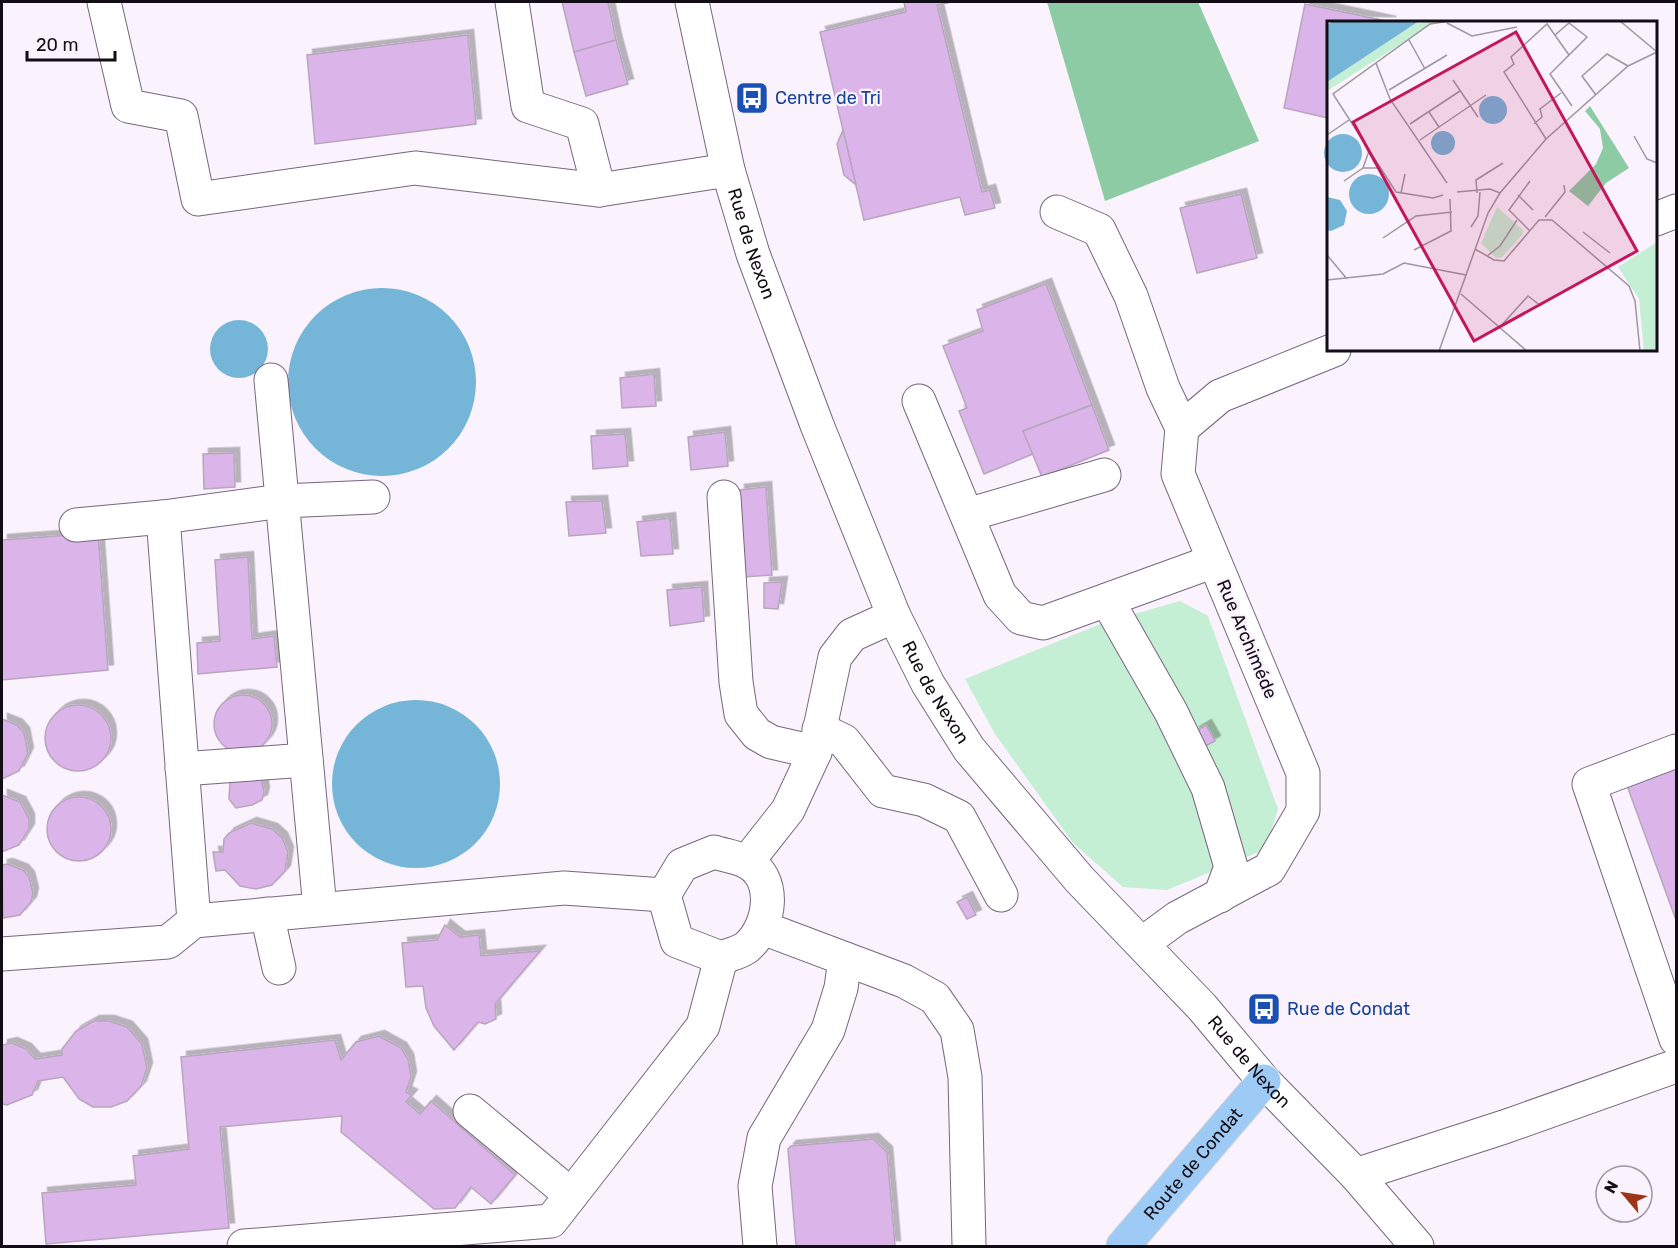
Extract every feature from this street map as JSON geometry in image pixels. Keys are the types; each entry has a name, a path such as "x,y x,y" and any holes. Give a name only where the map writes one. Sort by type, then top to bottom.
{"main road":[{"name":"Route de Condat","path":"1123,1246 1264,1081"}],"street":[{"path":"104,2 128,106 181,116 198,199 415,168 599,190 728,170"},
{"path":"512,2 528,106 582,124 599,190"},
{"name":"Rue de Nexon","path":"692,2 728,170 757,266 817,425 894,616 928,684 969,749 1080,880 1143,943 1264,1081 1356,1175 1417,1246"},
{"path":"1657,219 1677,211"},
{"path":"1057,212 1099,230 1131,296 1163,388 1182,428 1220,396 1332,351"},
{"path":"271,380 320,909"},
{"path":"919,401 1000,596 1021,618 1043,623 1214,561"},
{"name":"Rue Archiméde","path":"1143,943 1177,918 1269,869 1304,811 1303,773 1178,474 1182,428"},
{"path":"967,515 1104,475"},
{"path":"76,525 163,517 282,501 373,497"},
{"path":"724,497 736,682 741,714 757,734 771,742 844,741 883,791 924,800 959,817 1001,895"},
{"path":"163,517 194,921"},
{"path":"1107,600 1171,712 1208,788 1231,867 1220,896"},
{"path":"747,862 788,810 817,740 835,657 852,635 894,616"},
{"path":"1677,751 1589,784 1677,1039"},
{"path":"182,769 306,760"},
{"path":"714,852 747,862 763,880 769,904 763,928 746,948 721,958 677,941 664,895 682,865 714,852"},
{"path":"2,954 168,942 194,921 320,909 564,888 664,895"},
{"path":"267,914 279,968"},
{"path":"763,928 904,981 935,998 957,1030 965,1077 969,1246"},
{"path":"244,1246 354,1243 551,1221 703,1026 721,958"},
{"path":"760,1246 755,1186 764,1138 828,1030 841,988 845,958"},
{"path":"1356,1175 1504,1127 1677,1066"},
{"path":"470,1111 571,1195"}],"green space":[{"path":"1047,2 1198,2 1259,141 1105,201"},
{"path":"1180,601 1208,616 1278,809 1266,849 1167,890 1123,887 1073,843 995,734 965,679 1103,623"}],"water":[{"path":"373,288 391,288 418,295 449,315 469,346 476,382 469,418 449,449 418,469 391,476 373,476 338,465 322,455 309,442 292,409 288,391 288,373 299,338 309,322 322,309 355,292"},
{"path":"233,320 245,320 260,328 268,343 268,355 260,370 245,378 233,378 218,370 210,355 210,343 218,328"},
{"path":"416,700 448,707 475,725 493,752 500,784 493,816 475,843 448,861 416,868 384,861 357,843 339,816 332,784 339,752 357,725 384,707"}],"building":[{"path":"562,2 608,2 616,40 574,52"},
{"path":"904,2 952,2 937,5 982,192 990,190 995,208 965,215 960,197 864,220 820,32 906,12"},
{"path":"1305,4 1386,21 1327,21 1327,118 1284,108"},
{"path":"468,35 476,124 315,144 307,55"},
{"path":"616,40 628,84 586,96 574,52"},
{"path":"843,130 856,185 844,175 837,144"},
{"path":"1241,194 1257,258 1197,273 1180,208"},
{"path":"1046,284 1092,405 1023,431 1033,454 984,474 959,411 967,408 943,346 983,331 977,310"},
{"path":"654,374 656,406 622,408 620,378"},
{"path":"1092,405 1109,450 1042,477 1023,431"},
{"path":"725,432 728,466 691,470 688,437"},
{"path":"625,434 628,466 593,469 591,436"},
{"path":"234,453 235,487 204,489 203,454"},
{"path":"766,487 772,575 744,577 739,490"},
{"path":"602,501 606,533 569,536 566,502"},
{"path":"670,518 673,554 641,556 637,522"},
{"path":"98,533 108,670 2,680 2,540"},
{"path":"248,557 252,639 274,636 277,667 198,674 197,643 220,641 215,560"},
{"path":"782,582 778,609 764,608 764,583"},
{"path":"702,587 704,621 670,626 667,590"},
{"path":"237,695 249,695 264,703 272,718 272,730 264,745 249,753 237,753 222,745 214,730 214,718 222,703"},
{"path":"78,705 91,708 101,715 108,725 111,738 108,751 101,761 91,768 78,771 65,768 55,761 48,751 45,738 48,725 55,715 65,708"},
{"path":"2,719 17,725 24,733 28,753 19,771 2,779"},
{"path":"1206,725 1215,741 1202,748 1194,732"},
{"path":"1676,762 1676,920 1625,780"},
{"path":"261,778 264,792 262,800 252,805 236,808 229,799 230,781"},
{"path":"2,795 20,802 29,819 29,829 19,845 2,852"},
{"path":"73,797 85,797 102,806 109,817 111,829 109,841 102,852 85,861 73,861 61,856 52,847 47,835 47,823 52,811 61,802"},
{"path":"251,823 272,829 282,838 288,852 285,871 272,885 256,889 240,886 225,870 216,871 213,852 223,852 224,839 229,833"},
{"path":"7,864 23,870 29,877 33,893 31,902 20,915 3,918 2,865"},
{"path":"967,897 976,915 967,919 957,902"},
{"path":"445,925 460,937 479,935 481,956 540,951 495,1004 496,1019 485,1024 478,1022 454,1050 434,1026 426,1008 423,986 406,987 402,943 437,940"},
{"path":"94,1021 109,1021 127,1027 142,1044 147,1068 141,1086 127,1101 111,1107 93,1107 79,1099 63,1077 38,1081 32,1095 7,1105 2,1104 2,1045 12,1043 26,1049 35,1059 62,1055 62,1049 76,1031"},
{"path":"379,1036 401,1048 408,1059 411,1077 406,1092 412,1095 406,1102 420,1114 431,1101 515,1175 491,1204 471,1187 455,1208 434,1209 341,1132 342,1116 220,1127 229,1228 46,1244 42,1193 136,1185 133,1156 189,1149 181,1057 335,1040 341,1060 356,1042"},
{"path":"873,1139 887,1152 895,1246 796,1246 788,1149 791,1146"}],"place":[{"name":"Centre de Tri","path":"752,98"},
{"name":"Rue de Condat","path":"1264,1009"}]}
